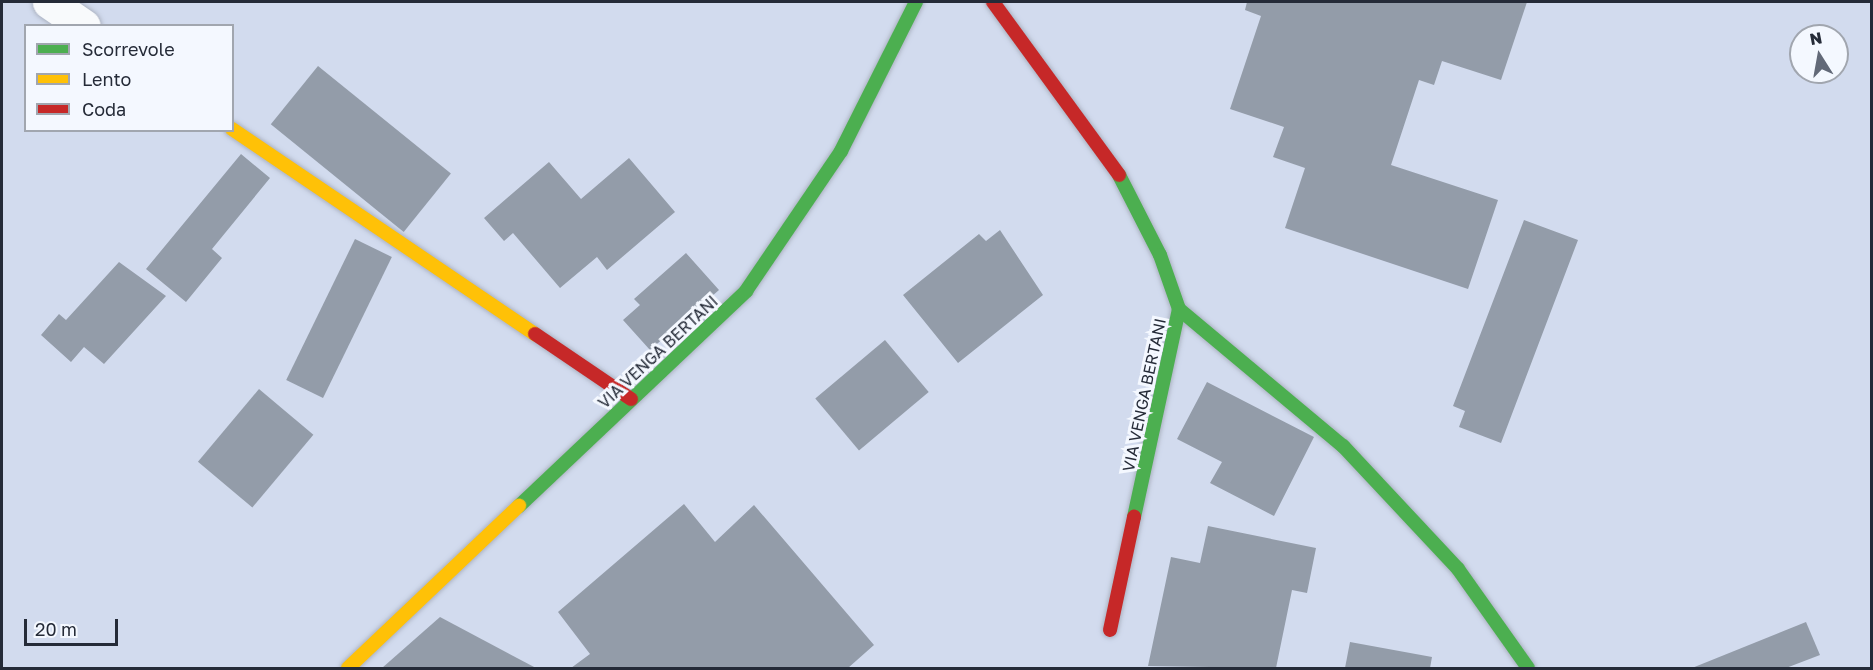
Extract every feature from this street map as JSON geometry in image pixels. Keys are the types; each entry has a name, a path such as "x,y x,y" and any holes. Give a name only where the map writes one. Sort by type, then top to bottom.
{"street":[{"path":"49,2 81,24"},
{"name":"VIA VENGA BERTANI","path":"348,669 746,291 799,219 841,151 916,2"},
{"name":"VIA VENGA BERTANI","path":"993,2 1110,158 1160,255 1179,309 1110,630"},
{"path":"234,130 631,399"},
{"path":"1179,309 1343,446 1458,569 1528,669"}],"building":[{"path":"1247,2 1527,2 1501,80 1442,61 1434,85 1419,80 1391,165 1498,200 1468,289 1285,228 1305,168 1273,157 1284,127 1230,109 1261,16 1245,10"},
{"path":"318,66 451,174 404,232 271,124"},
{"path":"241,154 270,178 212,249 222,258 186,302 146,269"},
{"path":"629,158 675,212 607,270 597,257 560,288 513,233 504,241 484,218 549,162 581,199"},
{"path":"1524,220 1578,240 1501,443 1459,427 1465,411 1453,406"},
{"path":"1000,230 1043,295 958,363 903,295 979,234 986,241"},
{"path":"355,239 392,257 323,398 286,380"},
{"path":"686,253 719,290 650,350 623,320 640,305 634,299"},
{"path":"119,262 166,296 104,364 84,347 71,362 41,335 59,314 66,320"},
{"path":"885,340 929,392 859,451 815,398"},
{"path":"1207,382 1314,437 1274,516 1210,483 1222,462 1177,439"},
{"path":"259,389 313,435 252,507 198,462"},
{"path":"684,504 715,542 754,505 874,645 848,668 571,668 590,654 558,612"},
{"path":"1208,526 1316,548 1307,593 1292,590 1276,668 1148,666 1171,557 1200,563"},
{"path":"440,617 536,668 382,668"},
{"path":"1806,622 1820,655 1786,668 1692,668"},
{"path":"1350,642 1432,657 1430,668 1345,668"}],"traffic: fast":[{"path":"519,506 746,291 841,151 916,2"},
{"path":"1119,175 1160,255 1179,309 1134,517"},
{"path":"1179,309 1343,446 1458,569 1528,668"}],"traffic: slow":[{"path":"234,130 535,334"},
{"path":"348,668 519,506"}],"traffic: jam":[{"path":"993,2 1119,175"},
{"path":"535,334 631,399"},
{"path":"1110,630 1134,517"}]}
